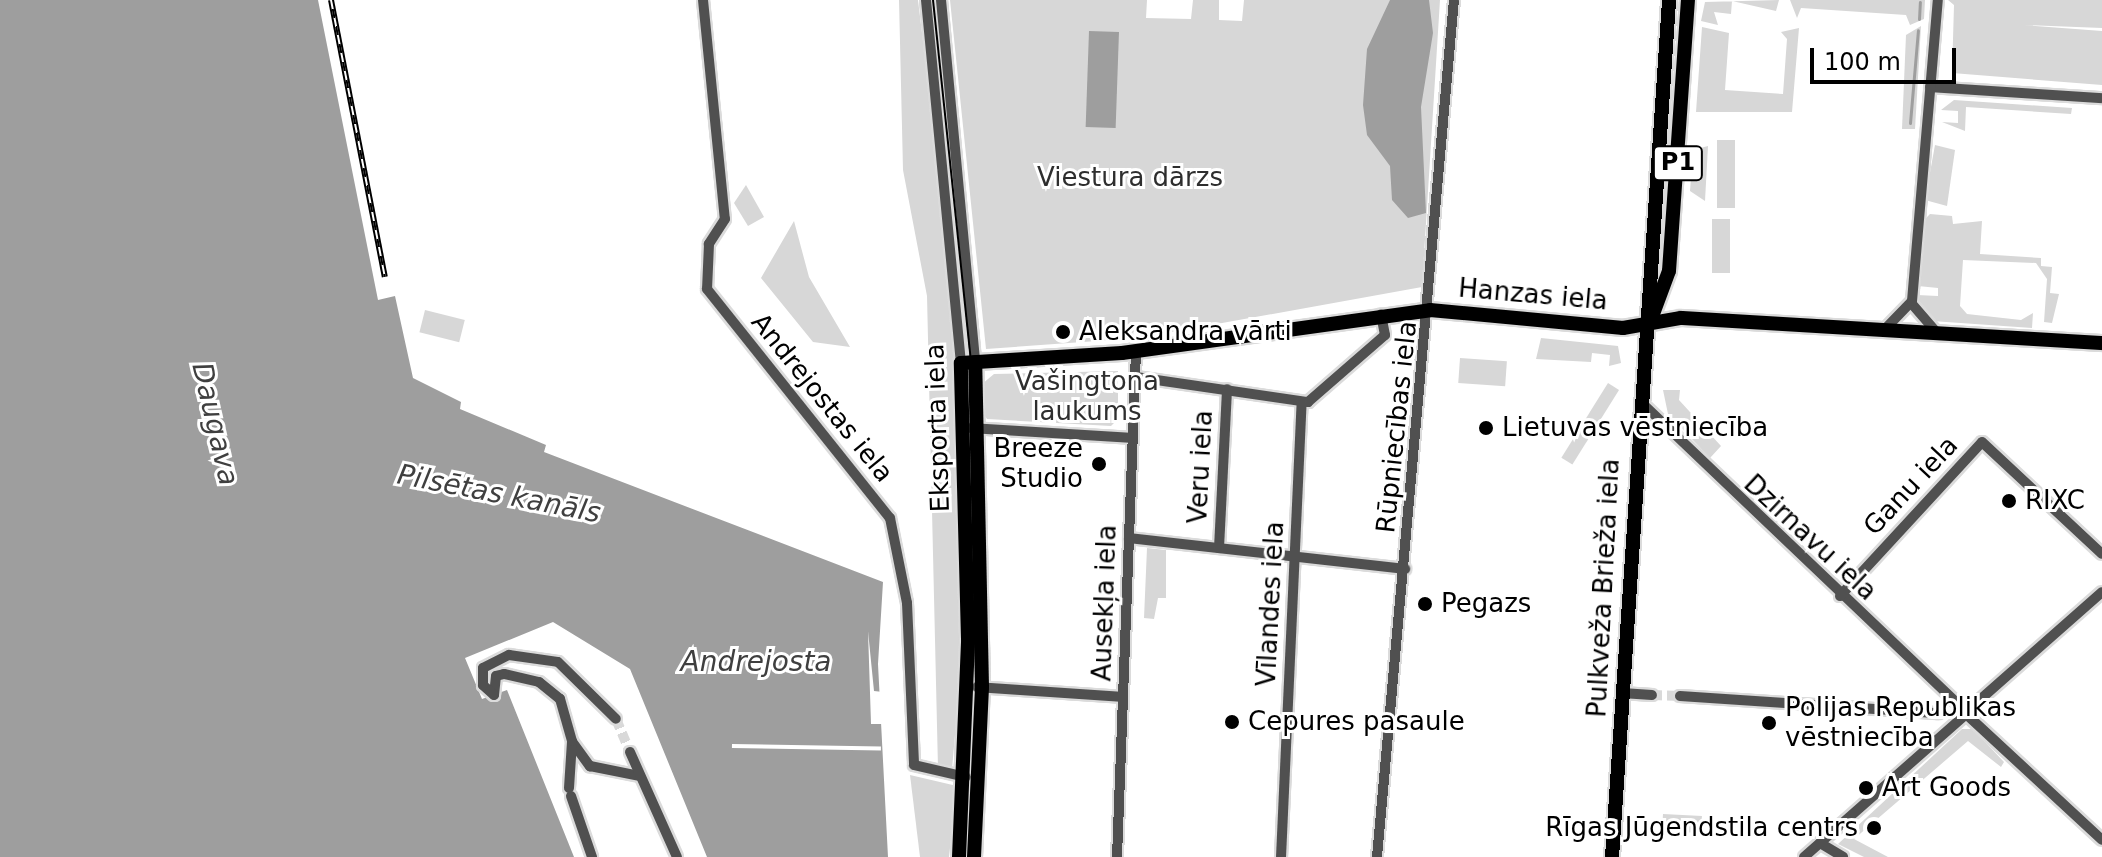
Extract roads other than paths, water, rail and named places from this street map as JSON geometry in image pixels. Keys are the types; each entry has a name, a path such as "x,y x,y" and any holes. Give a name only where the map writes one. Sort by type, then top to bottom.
{"main road":[{"name":"Pulkveža Brieža iela","path":"1612,857 1650,322 1646,289 1669,0"},
{"name":"Pulkveža Brieža iela","path":"1650,322 1669,271 1688,0"},
{"name":"Hanzas iela","path":"968,363 1136,351 1381,314 1430,310 1623,328 1681,318 2102,343"},
{"name":"Eksporta iela","path":"968,363 974,857"},
{"name":"Eksporta iela","path":"959,857 973,777"}],"street":[{"name":"Andrejostas iela","path":"703,0 725,219 709,245 707,289 890,518 907,603 914,765 926,773 973,777"},
{"name":"Eksporta iela","path":"926,0 968,363"},
{"name":"Eksporta iela","path":"941,0 968,363"},
{"name":"Rūpniecības iela","path":"1377,857 1430,310 1454,0"},
{"path":"1880,330 1912,304 1938,0"},
{"path":"1930,87 2102,98"},
{"path":"1912,304 1940,333"},
{"path":"1136,377 1302,402 1385,335 1381,314"},
{"name":"Ausekļa iela","path":"1117,857 1136,351"},
{"name":"Veru iela","path":"1219,548 1227,389"},
{"name":"Vīlandes iela","path":"1281,857 1302,402"},
{"name":"Dzirnavu iela","path":"1643,404 1840,596 2102,840"},
{"path":"970,428 1133,438"},
{"name":"Ganu iela","path":"1840,596 1982,442 2102,554"},
{"path":"1129,538 1405,569"},
{"path":"1804,857 2102,592"},
{"path":"616,719 558,662 509,655 483,668 483,685 494,695 496,676 504,674 551,690 571,737 590,766 639,776"},
{"path":"974,686 1123,697"},
{"path":"1622,693 1652,695"},
{"path":"1680,696 1938,713 1949,727"},
{"path":"1938,713 1950,700"},
{"path":"571,737 570,792 592,857"},
{"path":"630,752 669,852 677,857"},
{"path":"1820,843 1843,857"}],"water":[{"path":"0,0 318,0 378,300 395,296 413,378 461,402 460,409 546,445 544,452 883,582 878,664 888,857 707,857 630,669 553,622 465,658 482,699 507,690 574,857 0,857"},
{"path":"1390,0 1429,0 1433,33 1421,107 1426,213 1408,218 1392,200 1390,166 1367,135 1363,105 1367,49"},
{"path":"1089,31 1119,32 1116,128 1086,127"}],"waterway":[{"path":"1919,19 1920,2"},
{"path":"1910,123 1918,30"}],"tunnel":[{"path":"1652,695 1680,696"},
{"path":"616,719 630,752"}],"tram line":[{"path":"933,0 971,363 977,701 969,857"}],"railway":[{"path":"331,0 385,277"}],"place":[{"name":"Aleksandra vārti","path":"1063,332"},
{"name":"Lietuvas vēstniecība","path":"1486,428"},
{"name":"Breeze Studio","path":"1099,464"},
{"name":"RIXC","path":"2009,501"},
{"name":"Pegazs","path":"1425,604"},
{"name":"Cepures pasaule","path":"1232,722"},
{"name":"Polijas Republikas vēstniecība","path":"1769,723"},
{"name":"Art Goods","path":"1866,788"},
{"name":"Rīgas Jūgendstila centrs","path":"1874,828"}],"park label":[{"name":"Viestura dārzs","path":"1130,178"},
{"name":"Vašingtona laukums","path":"1087,397"}],"water label":[{"name":"Daugava","path":"215,424"},
{"name":"Pilsētas kanāls","path":"499,494"},
{"name":"Andrejosta","path":"756,662"}]}
